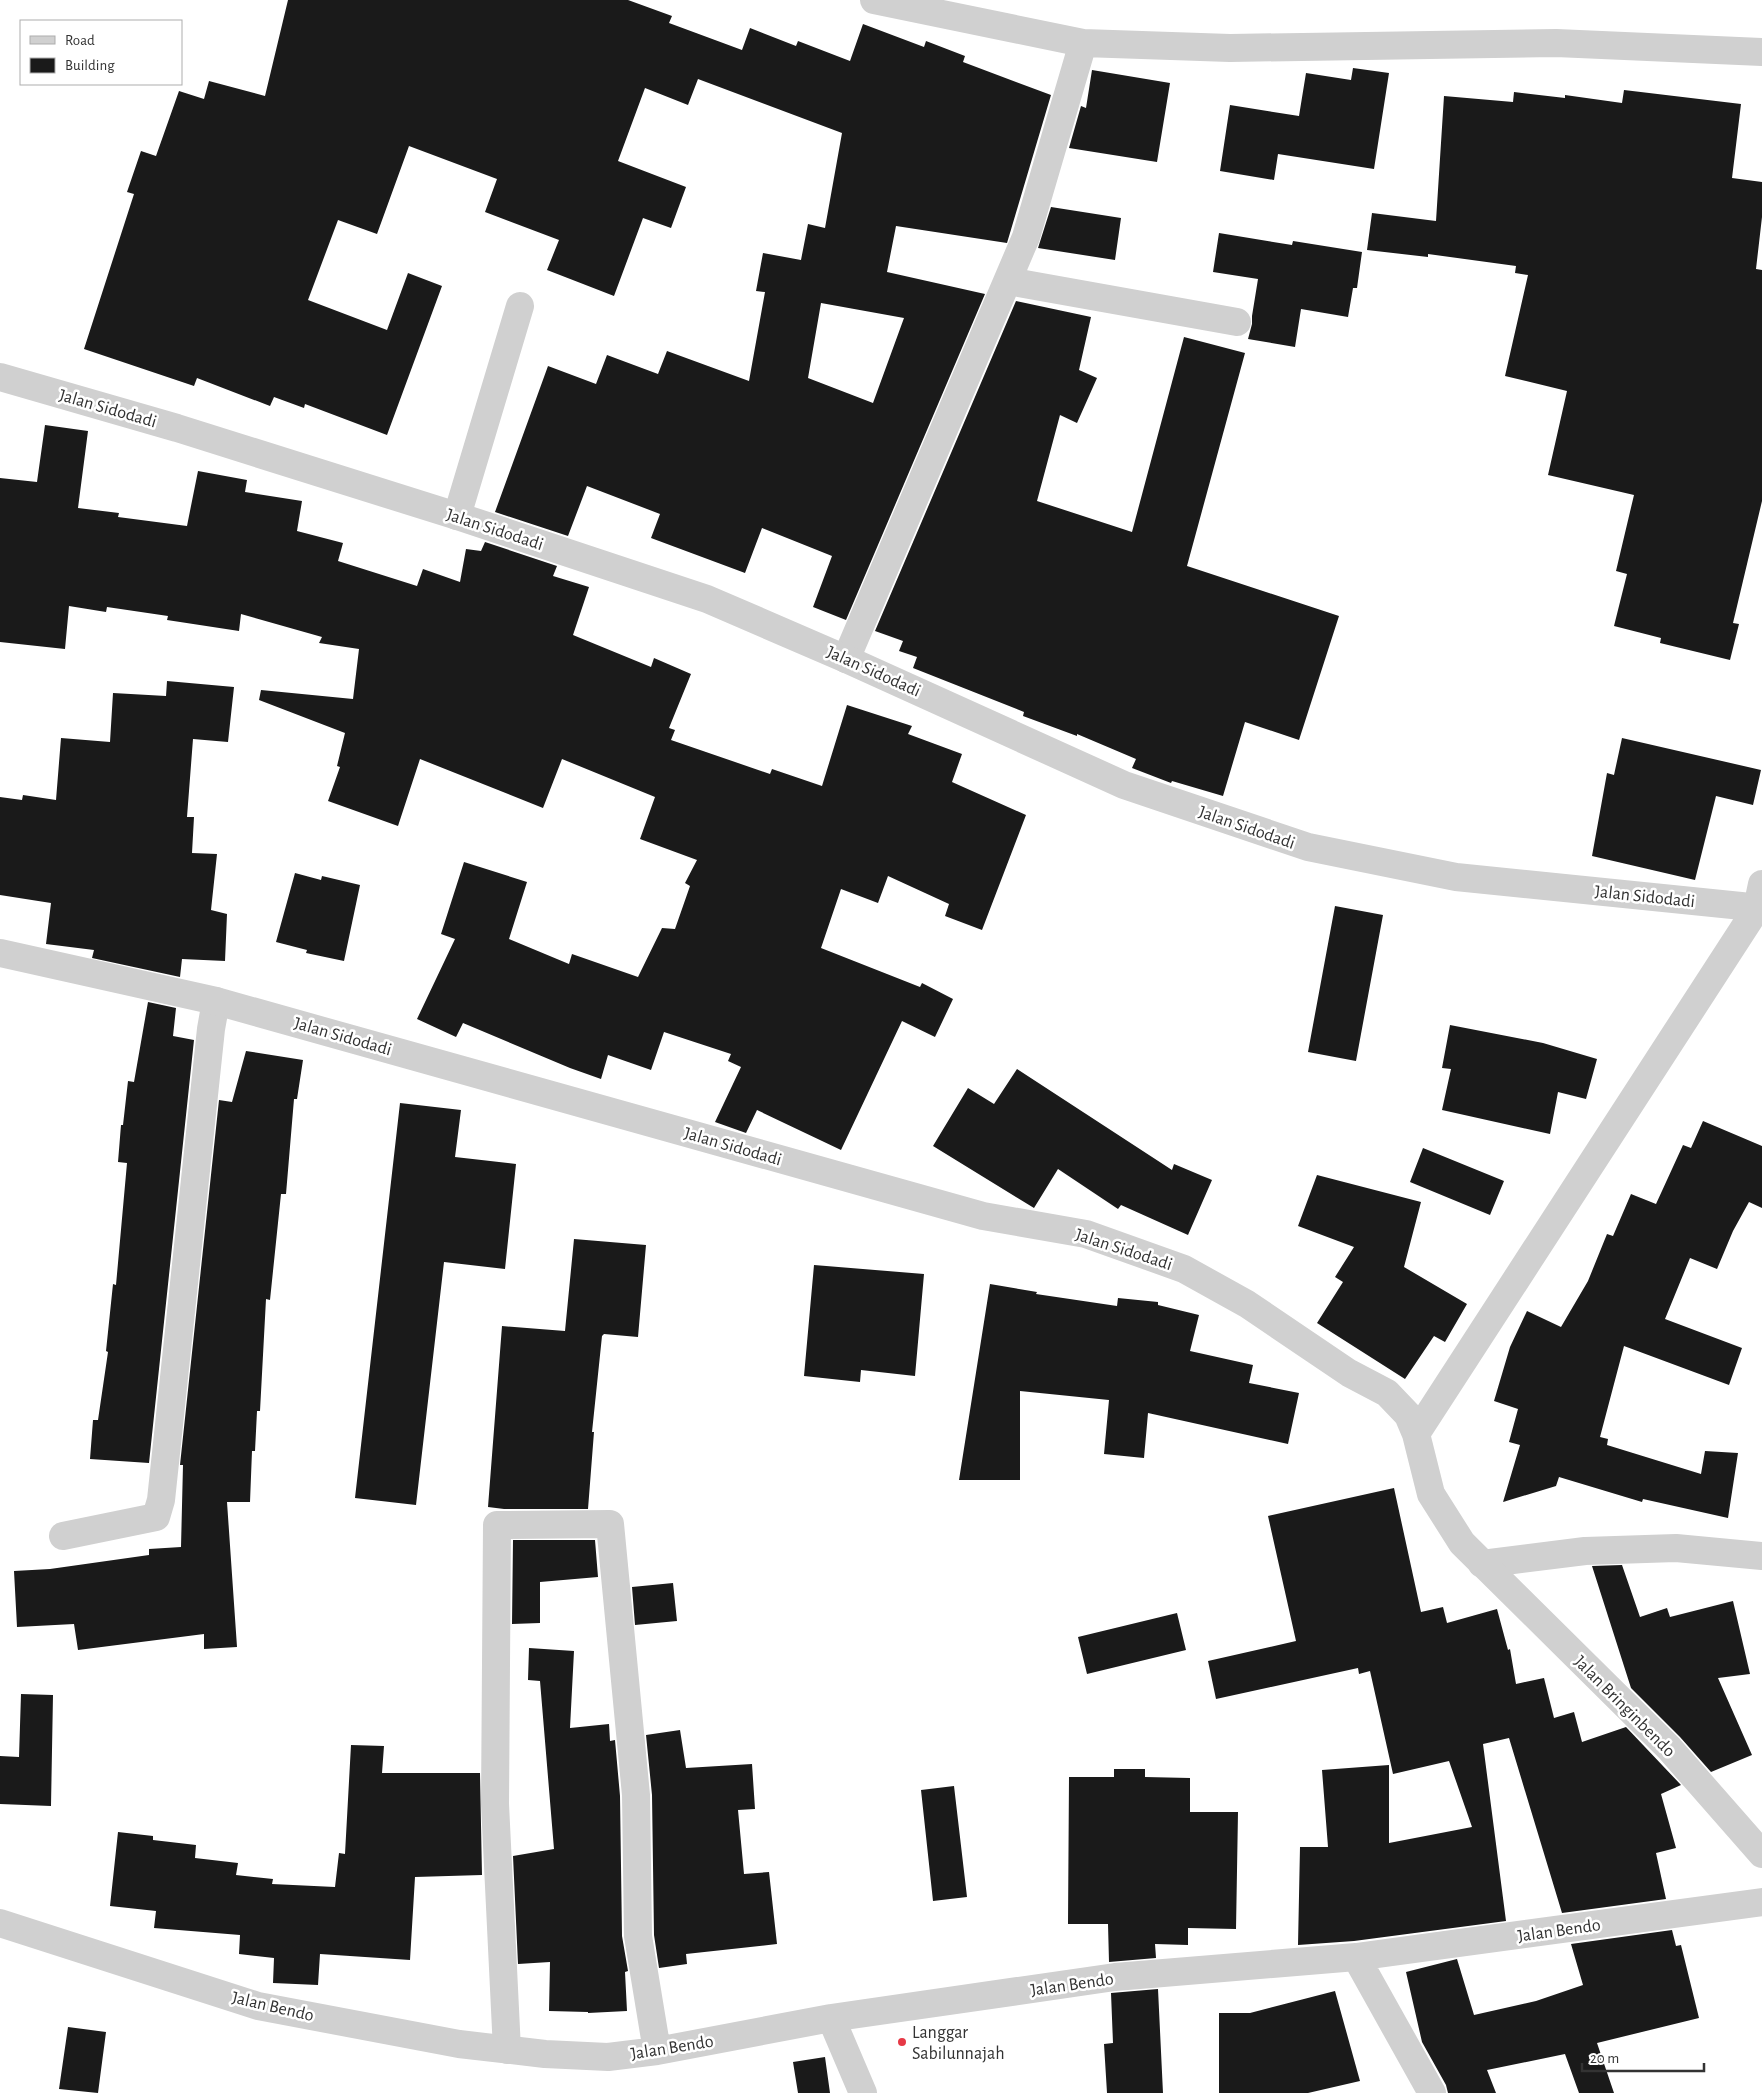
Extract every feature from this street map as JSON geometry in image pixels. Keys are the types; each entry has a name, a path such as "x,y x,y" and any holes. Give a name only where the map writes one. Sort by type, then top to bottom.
{"street":[{"path":"874,0 1084,43 1230,48 1556,43 1762,52"},
{"path":"846,659 1026,238 1084,43"},
{"path":"1008,281 1237,322"},
{"path":"457,516 520,306"},
{"name":"Jalan Sidodadi","path":"0,377 177,428 457,516 707,600 846,659 1124,785 1308,847 1456,877 1760,900 1416,1434"},
{"name":"Jalan Sidodadi","path":"0,953 216,1001 983,1216 1086,1234 1184,1269 1247,1304 1349,1373 1388,1393 1408,1414 1416,1434 1431,1494"},
{"path":"63,1536 156,1517 161,1500 210,1039 216,1001"},
{"name":"Jalan Bringinbendo","path":"1431,1494 1462,1543 1669,1748 1762,1854"},
{"path":"507,2050 495,1804 497,1525 610,1524 636,1795 638,1936 657,2051"},
{"path":"1482,1564 1585,1551 1676,1548 1762,1556"},
{"name":"Jalan Bendo","path":"0,1923 258,2006 459,2044 507,2050 608,2057 657,2051 831,2018 1115,1977 1356,1957 1762,1902"},
{"path":"1356,1957 1432,2093"},
{"path":"831,2018 863,2093"}],"building":[{"path":"288,0 628,0 672,16 669,23 742,50 750,28 796,46 798,41 850,61 863,24 924,47 926,41 965,56 963,62 1051,95 1007,243 896,226 887,272 985,294 846,620 813,607 832,556 762,528 745,573 651,538 660,514 587,486 568,536 495,512 548,366 596,384 607,355 658,374 667,351 749,381 765,292 756,291 763,253 801,260 808,224 825,228 842,133 698,79 688,105 645,88 618,161 686,187 671,228 643,218 614,296 547,270 559,240 485,212 497,179 409,146 377,234 338,220 308,300 387,330 408,273 442,286 387,435 305,404 304,408 274,397 270,406 197,378 194,386 84,349 134,194 127,192 141,151 156,156 179,91 204,99 209,81 265,96","holes":["821,303 904,318 873,403 808,378"]},
{"path":"1353,68 1389,73 1374,169 1278,154 1274,180 1220,171 1230,105 1299,116 1306,73 1351,80"},
{"path":"1092,70 1170,83 1157,162 1069,148 1081,106 1086,108"},
{"path":"1624,90 1741,104 1732,178 1762,182 1762,217 1756,269 1762,270 1762,501 1733,623 1739,624 1730,660 1660,643 1661,638 1614,626 1627,574 1616,571 1634,495 1548,475 1567,391 1505,376 1528,275 1515,273 1516,266 1428,254 1428,257 1367,250 1372,213 1436,221 1444,96 1513,102 1514,92 1565,98 1565,95 1622,103"},
{"path":"1051,207 1121,218 1115,260 1038,248"},
{"path":"1219,233 1292,245 1293,241 1362,252 1357,288 1353,288 1348,317 1301,309 1295,347 1248,339 1258,279 1213,272"},
{"path":"1016,301 1091,317 1079,370 1097,378 1077,423 1060,415 1037,501 1132,532 1184,337 1245,353 1187,566 1339,616 1299,740 1245,722 1223,796 1172,781 1171,783 1132,768 1136,759 1077,734 1077,736 1023,716 1024,712 913,668 917,657 899,651 903,641 875,631"},
{"path":"45,425 88,431 78,508 119,513 118,517 187,526 198,471 247,480 245,492 302,501 297,531 343,543 338,561 417,586 423,569 460,582 466,549 481,551 485,542 557,566 553,576 589,587 573,635 651,667 654,658 691,674 669,728 675,730 671,740 770,774 772,769 822,786 847,705 912,726 908,734 962,754 952,782 1026,815 982,930 945,916 949,904 888,876 878,903 841,889 821,948 920,987 922,983 953,999 935,1037 902,1021 841,1150 757,1110 746,1133 715,1122 741,1067 728,1061 731,1054 664,1032 651,1070 608,1055 601,1079 463,1023 456,1037 417,1019 455,939 441,934 464,862 527,882 509,939 569,964 572,954 638,977 662,928 675,929 690,886 685,883 697,860 640,839 655,797 562,759 543,808 420,759 398,826 328,801 340,767 337,766 345,733 259,700 261,690 353,699 359,649 319,643 322,637 241,614 239,631 167,620 168,616 107,607 106,612 69,606 65,649 0,642 0,478 37,482"},
{"path":"167,681 234,687 228,742 193,739 187,817 194,817 192,853 217,854 211,910 227,914 225,961 182,959 180,977 92,958 94,950 46,944 51,903 0,895 0,797 22,800 23,795 56,800 61,738 110,742 113,693 166,696"},
{"path":"1622,738 1761,770 1753,805 1716,796 1695,880 1592,856 1607,773 1614,775"},
{"path":"295,873 321,880 322,876 360,885 344,961 306,953 307,950 276,942"},
{"path":"1335,906 1383,915 1356,1061 1308,1052"},
{"path":"148,1002 176,1008 173,1036 194,1040 149,1463 90,1459 93,1420 98,1420 108,1352 106,1351 113,1284 116,1285 127,1163 118,1162 121,1125 123,1125 128,1081 134,1082"},
{"path":"1450,1025 1543,1043 1597,1059 1586,1099 1558,1092 1550,1134 1442,1110 1451,1069 1442,1068"},
{"path":"246,1051 303,1060 297,1099 294,1099 286,1194 281,1194 270,1300 266,1299 260,1411 257,1411 255,1451 252,1451 250,1502 227,1502 237,1647 204,1649 204,1634 78,1650 74,1624 17,1627 14,1571 50,1569 149,1555 149,1549 181,1547 183,1465 180,1465 219,1100 232,1102"},
{"path":"1017,1069 1172,1170 1174,1164 1212,1180 1188,1235 1121,1205 1118,1209 1058,1169 1034,1208 933,1146 968,1088 994,1104"},
{"path":"400,1103 461,1110 455,1157 516,1164 505,1269 444,1262 416,1505 355,1498"},
{"path":"1703,1121 1762,1146 1762,1208 1749,1202 1733,1231 1717,1269 1690,1258 1665,1319 1742,1348 1729,1385 1624,1346 1600,1437 1608,1439 1607,1445 1701,1474 1705,1451 1738,1453 1728,1518 1643,1499 1642,1502 1559,1477 1556,1486 1503,1502 1520,1445 1509,1442 1518,1409 1494,1401 1510,1347 1527,1311 1561,1327 1588,1281 1607,1234 1613,1236 1631,1194 1656,1204 1683,1145 1691,1148"},
{"path":"1423,1148 1504,1181 1490,1215 1410,1182"},
{"path":"1317,1175 1421,1202 1404,1267 1467,1304 1445,1342 1434,1336 1405,1379 1317,1323 1343,1282 1335,1277 1354,1247 1298,1226"},
{"path":"574,1239 646,1245 638,1337 604,1334 602,1336 592,1432 594,1432 588,1509 504,1509 488,1507 502,1326 565,1331"},
{"path":"814,1265 924,1274 915,1376 861,1370 860,1382 804,1376"},
{"path":"990,1284 1037,1292 1036,1294 1117,1306 1118,1298 1158,1302 1158,1305 1199,1315 1190,1351 1253,1365 1249,1383 1299,1393 1288,1444 1148,1413 1144,1458 1104,1454 1109,1400 1020,1391 1020,1480 959,1480"},
{"path":"1394,1488 1421,1612 1443,1607 1447,1623 1497,1609 1508,1650 1510,1649 1516,1684 1544,1678 1554,1718 1574,1712 1582,1742 1626,1727 1681,1785 1661,1794 1676,1848 1656,1853 1666,1899 1562,1913 1509,1738 1483,1744 1506,1921 1354,1941 1298,1945 1300,1847 1328,1847 1322,1770 1389,1765 1389,1843 1472,1827 1449,1761 1393,1774 1370,1671 1359,1674 1358,1668 1216,1699 1208,1661 1296,1641 1268,1516"},
{"path":"513,1540 595,1540 598,1577 540,1582 540,1623 512,1624"},
{"path":"1622,1565 1640,1617 1667,1608 1670,1617 1733,1601 1750,1674 1718,1678 1752,1755 1711,1772 1680,1737 1631,1688 1592,1566"},
{"path":"673,1583 677,1621 635,1625 632,1587"},
{"path":"1177,1613 1186,1650 1087,1674 1078,1637"},
{"path":"529,1648 574,1651 570,1728 609,1724 610,1741 615,1740 620,1796 622,1936 628,1971 625,1972 627,2011 588,2013 549,2011 550,1962 518,1964 513,1856 554,1849 540,1681 528,1680"},
{"path":"21,1694 53,1695 51,1806 0,1804 0,1756 19,1757"},
{"path":"680,1730 686,1768 752,1764 755,1809 738,1810 744,1874 769,1872 777,1944 686,1954 687,1964 659,1968 654,1935 652,1795 646,1735"},
{"path":"351,1745 384,1746 382,1773 480,1773 482,1875 415,1877 410,1960 320,1954 318,1985 273,1983 274,1958 239,1954 240,1935 154,1928 156,1911 110,1906 118,1832 153,1836 153,1840 196,1845 195,1858 238,1863 236,1875 273,1879 272,1884 335,1887 339,1853 345,1854"},
{"path":"1114,1769 1145,1769 1145,1777 1190,1778 1190,1812 1238,1812 1236,1929 1188,1928 1188,1945 1155,1944 1156,1958 1109,1962 1108,1924 1068,1924 1069,1777 1114,1777"},
{"path":"954,1786 967,1897 933,1901 921,1790"},
{"path":"1672,1930 1676,1946 1681,1945 1699,2018 1597,2043 1614,2093 1579,2093 1565,2054 1487,2070 1496,2093 1448,2093 1446,2085 1422,2042 1406,1972 1457,1959 1474,2015 1536,2001 1583,1985 1571,1944"},
{"path":"1158,1989 1163,2093 1107,2093 1104,2044 1113,2043 1111,1993"},
{"path":"1335,1991 1360,2081 1308,2093 1219,2093 1219,2013 1250,2013"},
{"path":"68,2027 106,2032 98,2093 59,2089"},
{"path":"825,2057 830,2093 798,2093 793,2062"}],"place":[{"name":"Langgar Sabilunnajah","path":"902,2042"}]}
